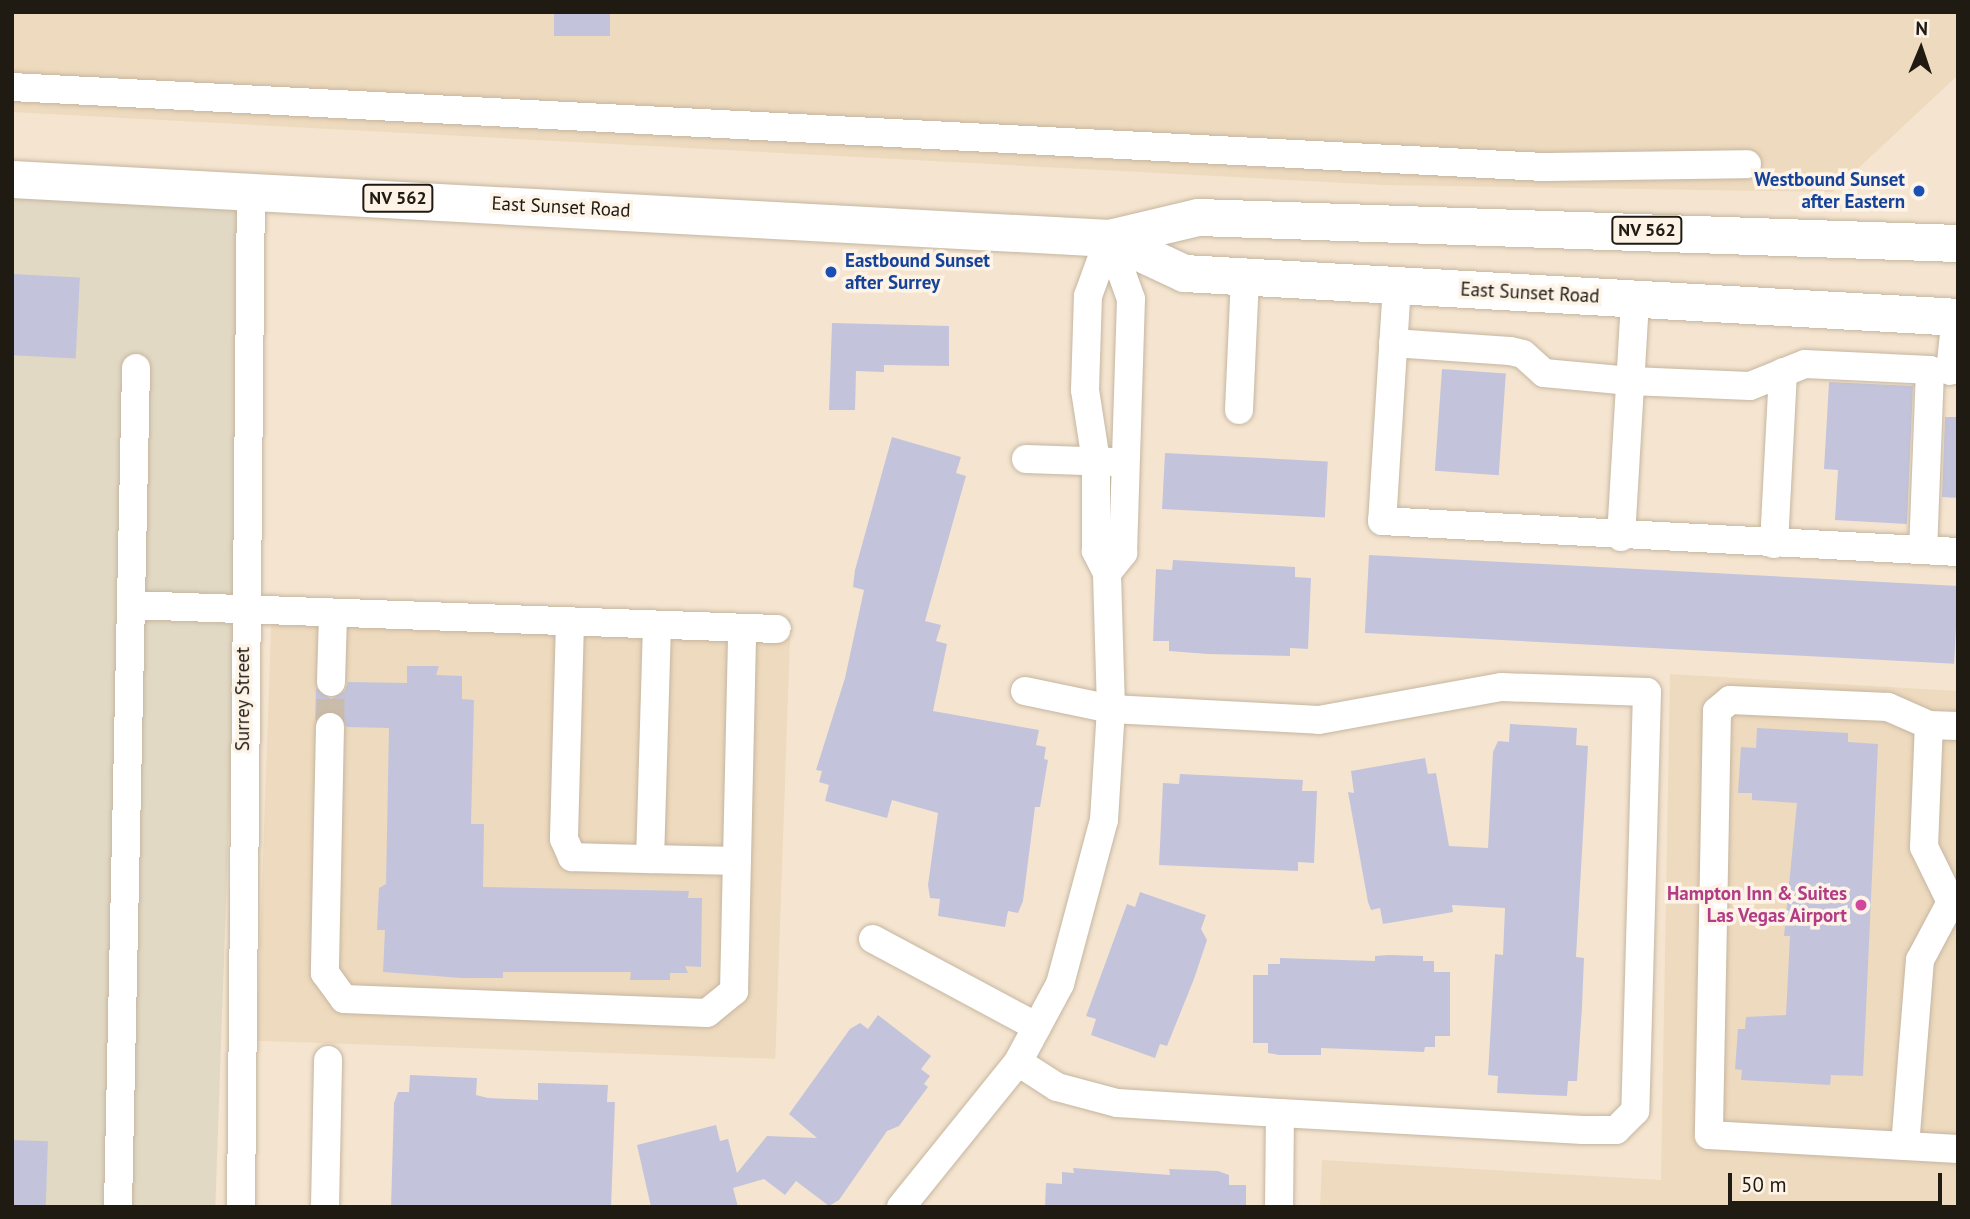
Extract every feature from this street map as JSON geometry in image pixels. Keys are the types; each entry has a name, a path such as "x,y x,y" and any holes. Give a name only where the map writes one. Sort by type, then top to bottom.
{"main road":[{"name":"East Sunset Road","path":"12,179 1109,237 1198,217 1958,243"},
{"name":"East Sunset Road","path":"1109,237 1184,273 1957,317"}],"street":[{"path":"12,87 1544,167 1747,164"},
{"name":"Surrey Street","path":"241,1207 243,610 251,190"},
{"path":"901,1207 1018,1062 1060,984 1088,892 1104,820 1111,709 1107,573 1097,551 1096,461 1085,390 1088,296 1109,237"},
{"path":"1107,573 1123,553 1131,299 1109,237"},
{"path":"1239,410 1245,276"},
{"path":"1397,285 1382,521 1621,537 1958,552"},
{"path":"1621,537 1635,299"},
{"path":"1923,550 1946,371 1957,317"},
{"path":"1393,344 1510,351 1523,354 1544,373 1631,381 1750,386 1805,363 1946,371"},
{"path":"118,1207 136,368"},
{"path":"1774,544 1783,372"},
{"path":"1026,459 1126,462"},
{"path":"131,605 777,629"},
{"path":"331,682 332,614"},
{"path":"570,622 564,839 572,857 737,862"},
{"path":"650,859 657,625"},
{"path":"330,727 326,973 344,999 707,1013 734,991 742,628"},
{"path":"1018,1062 1056,1087 1117,1103 1616,1130 1635,1111 1647,692 1501,687 1319,720 1111,709 1025,691"},
{"path":"1958,726 1928,725 1888,707 1730,700 1717,711 1709,1135 1958,1149"},
{"path":"1905,1146 1920,960 1954,902 1924,847 1928,725"},
{"path":"873,939 1037,1027"},
{"path":"325,1207 328,1060"},
{"path":"1279,1207 1280,1113"}],"shaded area":[{"path":"12,12 1958,12 1958,75 1833,192 1383,185 12,112"},
{"path":"12,181 251,189 215,1207 12,1207"},
{"path":"272,601 791,619 775,1059 257,1041"},
{"path":"1670,674 1958,691 1958,1207 1320,1207 1322,1160 1661,1180"}],"building":[{"path":"554,12 610,12 610,36 554,36"},
{"path":"12,274 80,278 76,358 12,355"},
{"path":"832,323 949,326 949,366 884,365 884,372 856,371 855,410 829,410"},
{"path":"1442,369 1506,373 1499,475 1435,471"},
{"path":"1829,382 1913,386 1907,524 1835,520 1838,470 1824,469"},
{"path":"1945,417 1958,417 1958,498 1942,497"},
{"path":"892,437 961,457 956,473 966,476 925,621 941,625 936,641 947,644 933,711 1039,730 1036,745 1046,747 1044,759 1048,760 1040,807 1035,807 1023,901 1018,913 1008,911 1005,927 938,916 940,899 930,898 928,885 938,813 892,800 887,818 825,801 829,785 819,782 822,771 816,770 845,678 864,590 853,587 855,570"},
{"path":"1165,453 1328,462 1325,517 1162,509"},
{"path":"1369,555 1958,586 1954,664 1365,633"},
{"path":"1173,560 1295,567 1295,577 1311,578 1308,649 1290,648 1290,656 1208,654 1169,651 1169,641 1153,641 1156,569 1172,570"},
{"path":"407,666 439,666 436,675 462,676 462,699 474,700 471,824 484,824 483,887 689,891 688,898 702,898 701,967 685,966 688,973 670,973 670,980 630,980 631,972 503,972 503,978 462,978 383,972 385,930 377,930 379,888 386,884 389,728 347,727 331,710 315,720 316,688 331,699 345,691 348,682 407,683"},
{"path":"1510,724 1577,728 1576,745 1588,746 1576,957 1584,958 1582,1007 1577,1081 1568,1081 1567,1096 1497,1093 1498,1076 1488,1075 1495,954 1503,955 1505,908 1452,905 1453,912 1383,924 1380,908 1371,910 1368,902 1348,792 1354,793 1351,771 1425,758 1428,774 1436,773 1449,846 1488,848 1493,752 1498,741 1509,742"},
{"name":"Hampton Inn & Suites Las Vegas Airport","path":"1757,728 1848,733 1848,742 1878,744 1863,1076 1831,1075 1830,1085 1741,1080 1742,1070 1735,1069 1738,1029 1745,1029 1746,1017 1786,1015 1790,936 1784,936 1797,803 1752,800 1752,793 1738,793 1741,747 1756,748"},
{"path":"1180,774 1303,780 1302,791 1317,791 1314,863 1298,862 1298,871 1159,865 1163,783 1179,784"},
{"path":"1140,892 1206,915 1201,929 1207,940 1194,979 1167,1046 1160,1044 1155,1058 1091,1035 1096,1019 1086,1016 1127,904 1135,907"},
{"path":"1375,956 1423,956 1423,961 1434,961 1434,972 1450,972 1450,1036 1435,1036 1435,1047 1425,1047 1424,1052 1321,1048 1321,1055 1279,1055 1268,1053 1268,1043 1253,1043 1253,975 1268,975 1268,964 1280,964 1280,958 1375,961"},
{"path":"878,1015 931,1056 921,1069 930,1076 924,1084 928,1087 899,1126 887,1131 839,1200 829,1206 796,1181 785,1195 764,1179 733,1188 738,1207 651,1207 637,1145 716,1125 720,1141 728,1139 737,1173 767,1136 817,1138 789,1114 850,1029 860,1023 868,1029"},
{"path":"410,1075 477,1078 476,1095 488,1098 538,1100 538,1083 608,1085 607,1102 615,1102 611,1207 391,1207 394,1103 398,1092 409,1092"},
{"path":"12,1140 48,1141 46,1207 12,1207"},
{"path":"1073,1168 1170,1175 1169,1169 1218,1171 1229,1175 1229,1185 1246,1185 1246,1207 1045,1207 1046,1183 1062,1184 1062,1172 1074,1173"}],"tunnel":[{"path":"330,727 331,682"}],"place":[{"name":"Westbound Sunset after Eastern","path":"1919,191"},
{"name":"Eastbound Sunset after Surrey","path":"831,272"},
{"name":"Hampton Inn & Suites Las Vegas Airport","path":"1861,905"}]}
